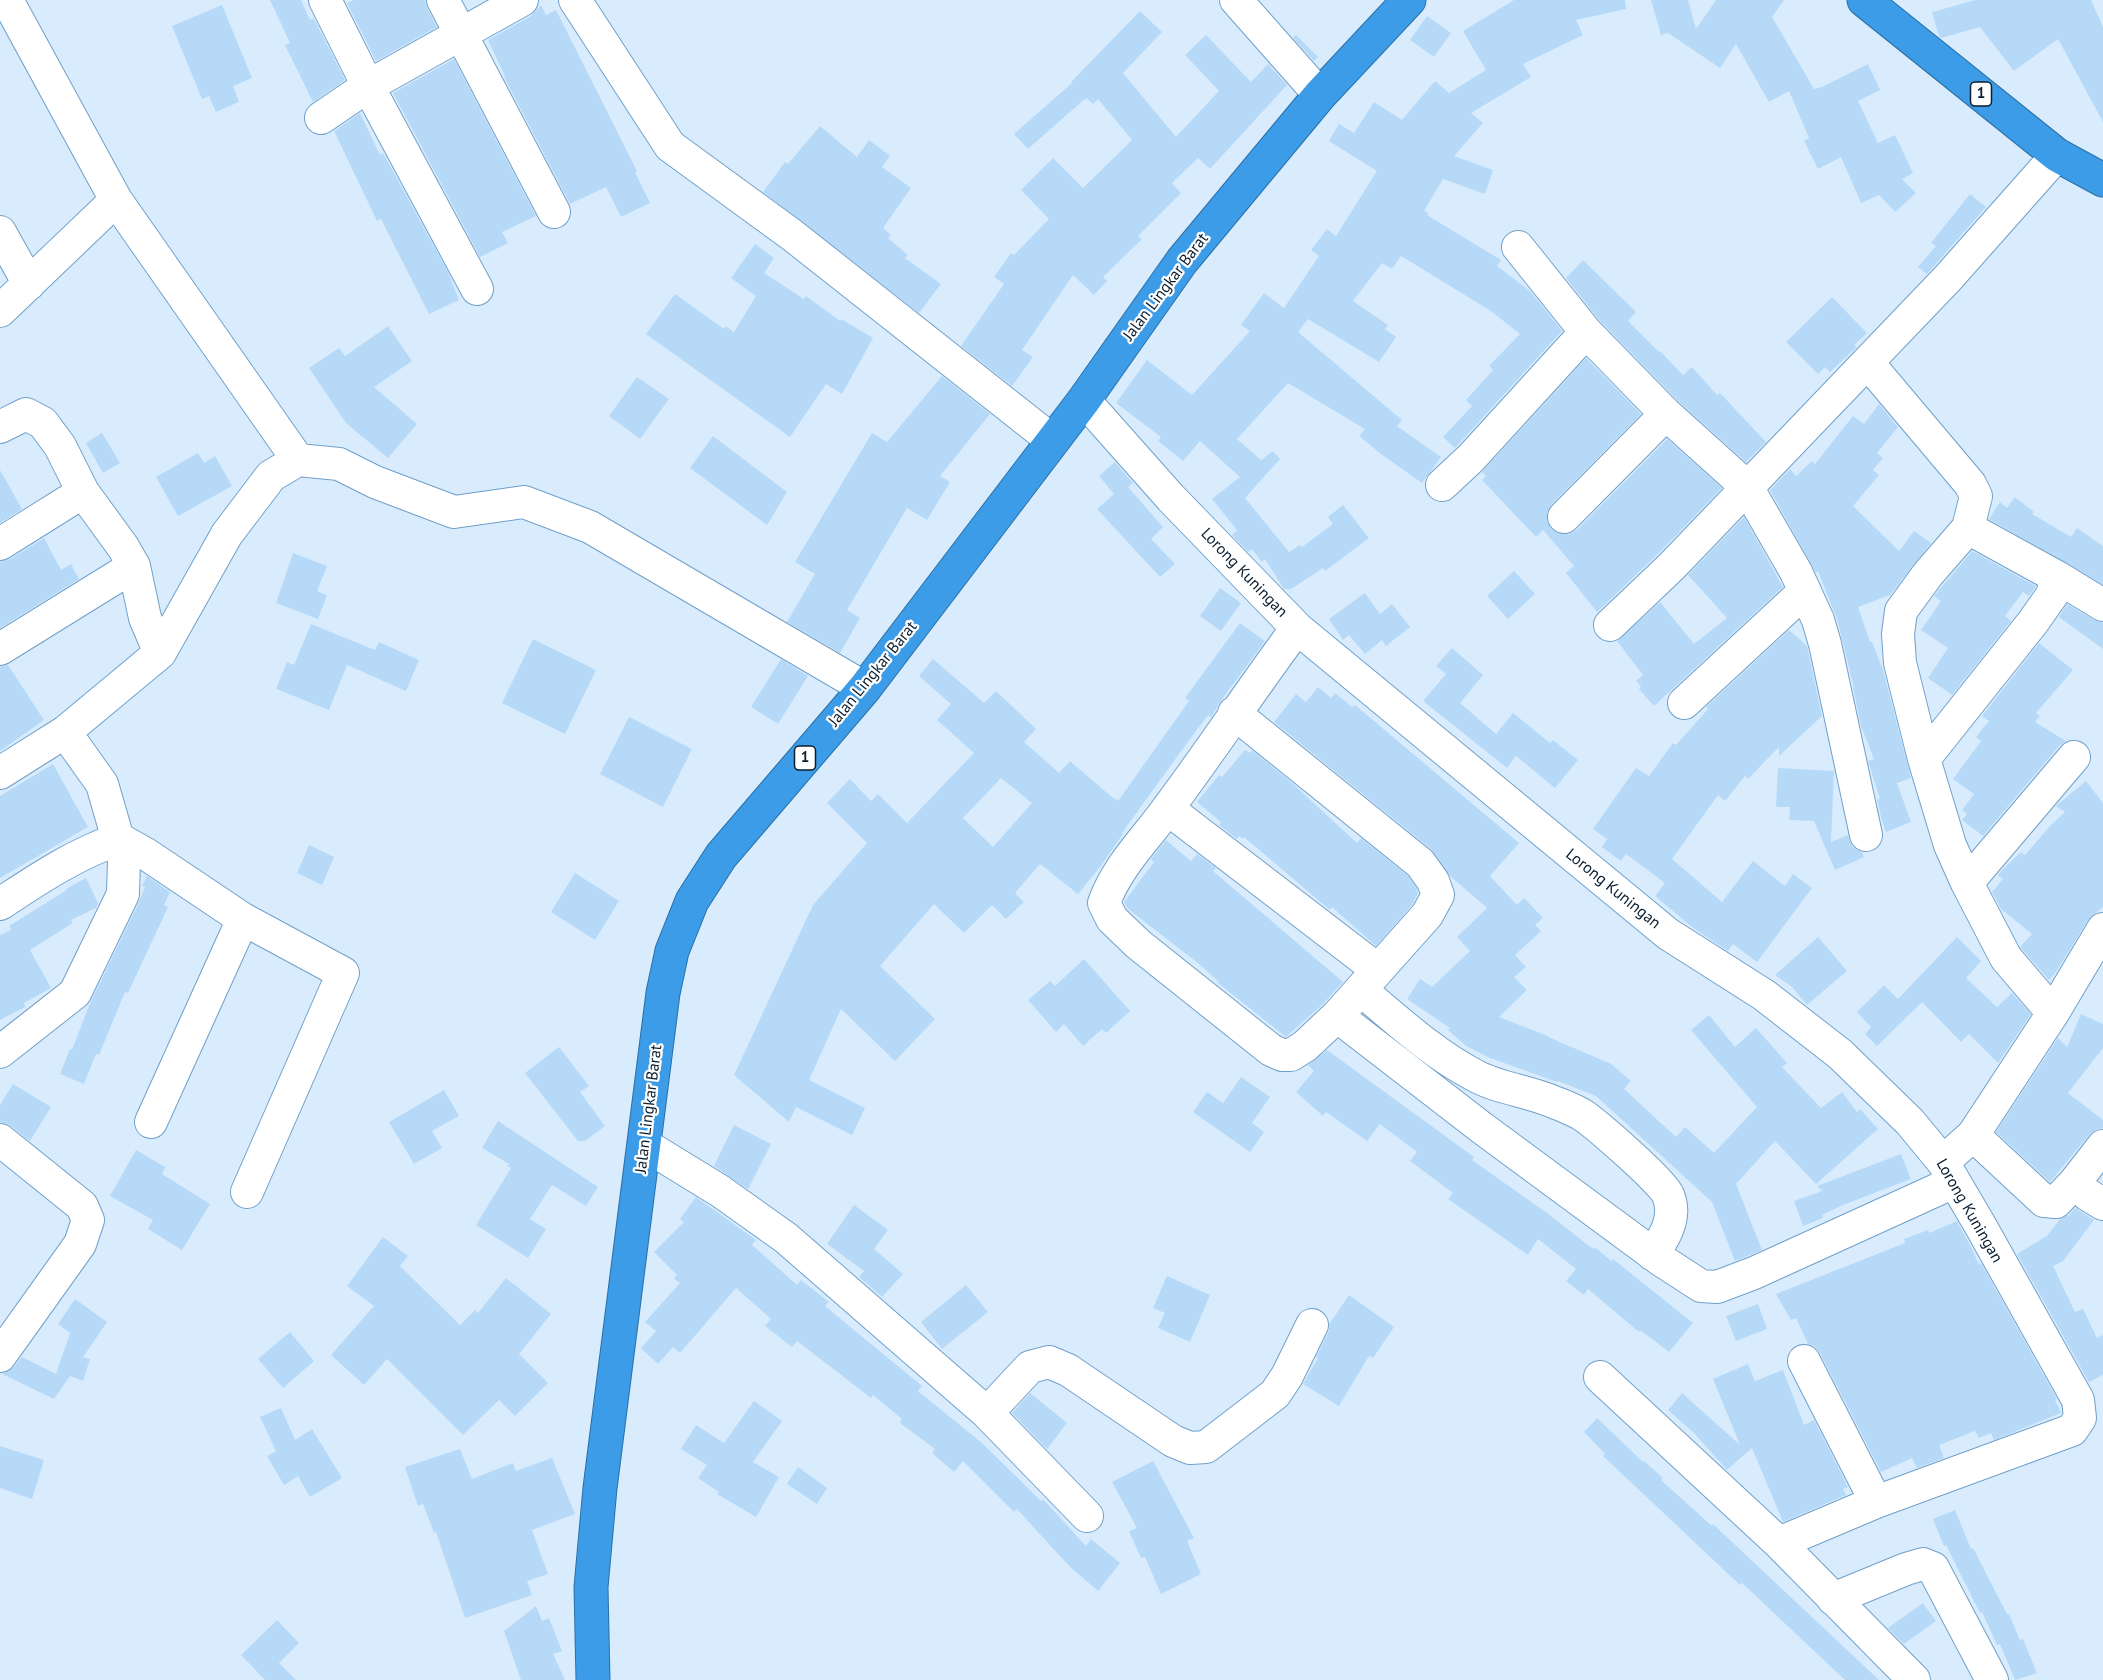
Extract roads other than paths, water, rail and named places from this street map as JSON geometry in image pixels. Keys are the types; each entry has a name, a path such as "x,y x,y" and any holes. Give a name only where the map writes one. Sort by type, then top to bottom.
{"highway":[{"name":"Jalan Lingkar Barat","path":"593,1680 591,1587 600,1488 663,993 672,951 692,901 721,856 865,688 1084,400 1182,261 1320,95 1409,0"},
{"name":"1","path":"1864,0 2056,155 2103,180"}],"street":[{"path":"7,0 116,200 298,460"},
{"path":"325,0 368,86 477,289"},
{"path":"443,0 554,212"},
{"path":"321,118 368,86 522,0"},
{"path":"575,0 670,146 792,235 1053,441"},
{"path":"1236,0 1320,95"},
{"path":"1610,625 1672,566 1868,363 1948,278 2056,155"},
{"path":"0,311 116,200"},
{"path":"0,232 29,284"},
{"path":"1518,248 1587,332 1666,414 1747,487 1796,572 1818,620 1866,835"},
{"path":"1442,485 1471,458 1587,332"},
{"path":"1868,363 1970,484 1976,496 1968,528 1928,574 1901,611 1898,634 1900,663 1924,759 1950,845 2006,958 2053,1013"},
{"name":"Lorong Kuningan","path":"1084,400 1171,498 1297,628 1668,934 1764,995 1840,1054 1910,1122 1948,1172 2078,1400 2080,1418 2072,1430 1876,1502"},
{"path":"0,427 26,414 43,423 60,446 83,492 134,566 145,618 160,653"},
{"path":"1564,517 1666,414"},
{"path":"0,773 65,732 160,653 227,534 271,476 298,460 339,464 375,482 454,512 524,502 590,527 865,688"},
{"path":"0,544 83,492"},
{"path":"1968,528 2103,605"},
{"path":"0,649 134,566"},
{"path":"1924,759 2052,596 2057,577"},
{"path":"1684,703 1805,591"},
{"path":"1234,713 1420,863 1433,880 1438,895 1427,915 1337,1016 1305,1046 1291,1054 1282,1055 1271,1050 1138,944 1112,919 1104,903 1109,888 1128,860 1168,808 1234,713 1297,628"},
{"path":"0,1052 75,993 123,894 124,860 102,784 65,732"},
{"path":"1967,883 2074,757"},
{"path":"1168,808 1370,980 1443,1057 1476,1077 1554,1102 1583,1115 1625,1151 1668,1194 1669,1226 1653,1254"},
{"path":"0,904 90,849 119,839 146,854 243,919 343,973 247,1192"},
{"path":"151,1122 243,919"},
{"path":"1337,1016 1463,1114 1653,1254 1701,1286 1717,1287 1754,1272 1948,1172 2053,1013 2103,929"},
{"path":"1973,1135 2044,1201 2056,1202 2103,1146"},
{"path":"0,1140 82,1206 88,1220 80,1244 0,1356"},
{"path":"645,1145 720,1191 786,1238 987,1413 1088,1516"},
{"path":"2075,1182 2088,1195 2103,1204"},
{"path":"987,1413 1030,1367 1049,1362 1068,1370 1173,1441 1190,1448 1206,1447 1275,1394 1287,1376 1312,1325"},
{"path":"1779,1543 1876,1502 1804,1361"},
{"path":"1600,1377 1779,1543 1914,1680"},
{"path":"1833,1599 1906,1569 1923,1564 1933,1568 1992,1680"}]}
